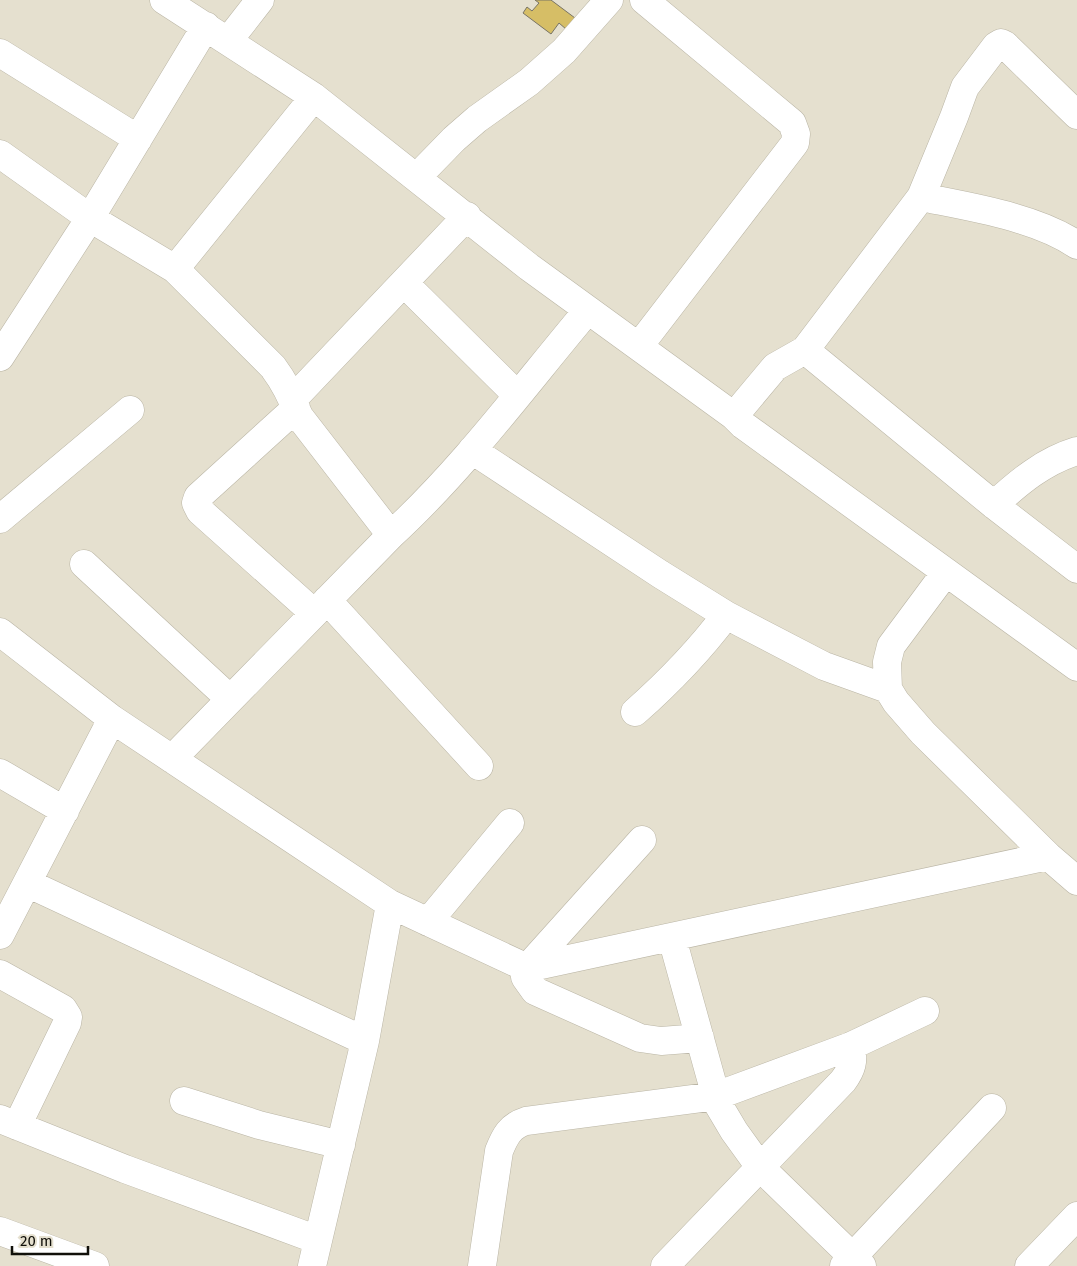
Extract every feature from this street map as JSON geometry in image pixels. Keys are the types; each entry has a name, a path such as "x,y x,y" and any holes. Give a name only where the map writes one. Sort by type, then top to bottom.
{"street":[{"path":"164,0 314,97 530,267 734,416 743,425 1077,667"},
{"path":"0,357 90,218 138,139 217,34 260,0"},
{"path":"417,177 454,139 477,119 529,82 564,51 609,0"},
{"path":"638,346 794,143 796,134 792,123 644,0"},
{"path":"734,416 775,367 805,350 921,197 965,87 996,46 1000,43 1005,45 1077,115"},
{"path":"0,53 138,139"},
{"path":"175,269 314,97"},
{"path":"0,154 90,218 175,269 273,367 286,384 299,416 391,535"},
{"path":"921,197 1018,218 1068,239 1077,245"},
{"path":"467,216 295,404 198,497 196,503 200,511 321,606 479,766"},
{"path":"404,283 517,395"},
{"path":"172,759 391,535 422,507 472,450 588,310"},
{"path":"805,350 994,505 1077,569"},
{"path":"0,519 130,410"},
{"path":"472,450 652,569 726,615 824,666 888,689"},
{"path":"994,505 1040,467 1061,456 1077,451"},
{"path":"84,564 230,699"},
{"path":"946,572 892,646 886,662 888,689 896,702 923,733 1048,856 1077,881"},
{"path":"635,712 688,662 726,615"},
{"path":"0,632 112,719 390,904 527,968 1048,856"},
{"path":"0,935 15,892 64,810 112,719"},
{"path":"0,773 64,810"},
{"path":"428,922 510,823"},
{"path":"642,840 527,968 525,977 535,991 640,1038 660,1042 700,1038"},
{"path":"15,892 366,1041"},
{"path":"312,1266 366,1041 390,904"},
{"path":"672,938 718,1104 734,1131 760,1167 853,1263 992,1108"},
{"path":"0,974 64,1009 68,1017 67,1023 9,1122 125,1168 318,1240"},
{"path":"482,1266 499,1151 507,1134 516,1124 526,1120 716,1096 852,1046 925,1011"},
{"path":"665,1266 843,1081 851,1070 853,1059 852,1046"},
{"path":"184,1101 259,1125 341,1145"},
{"path":"1028,1266 1077,1216"},
{"path":"0,1231 95,1266"}],"building":[{"path":"535,0 551,0 583,24 574,36 559,23 551,34 523,13 527,7 532,11 539,3"}]}
